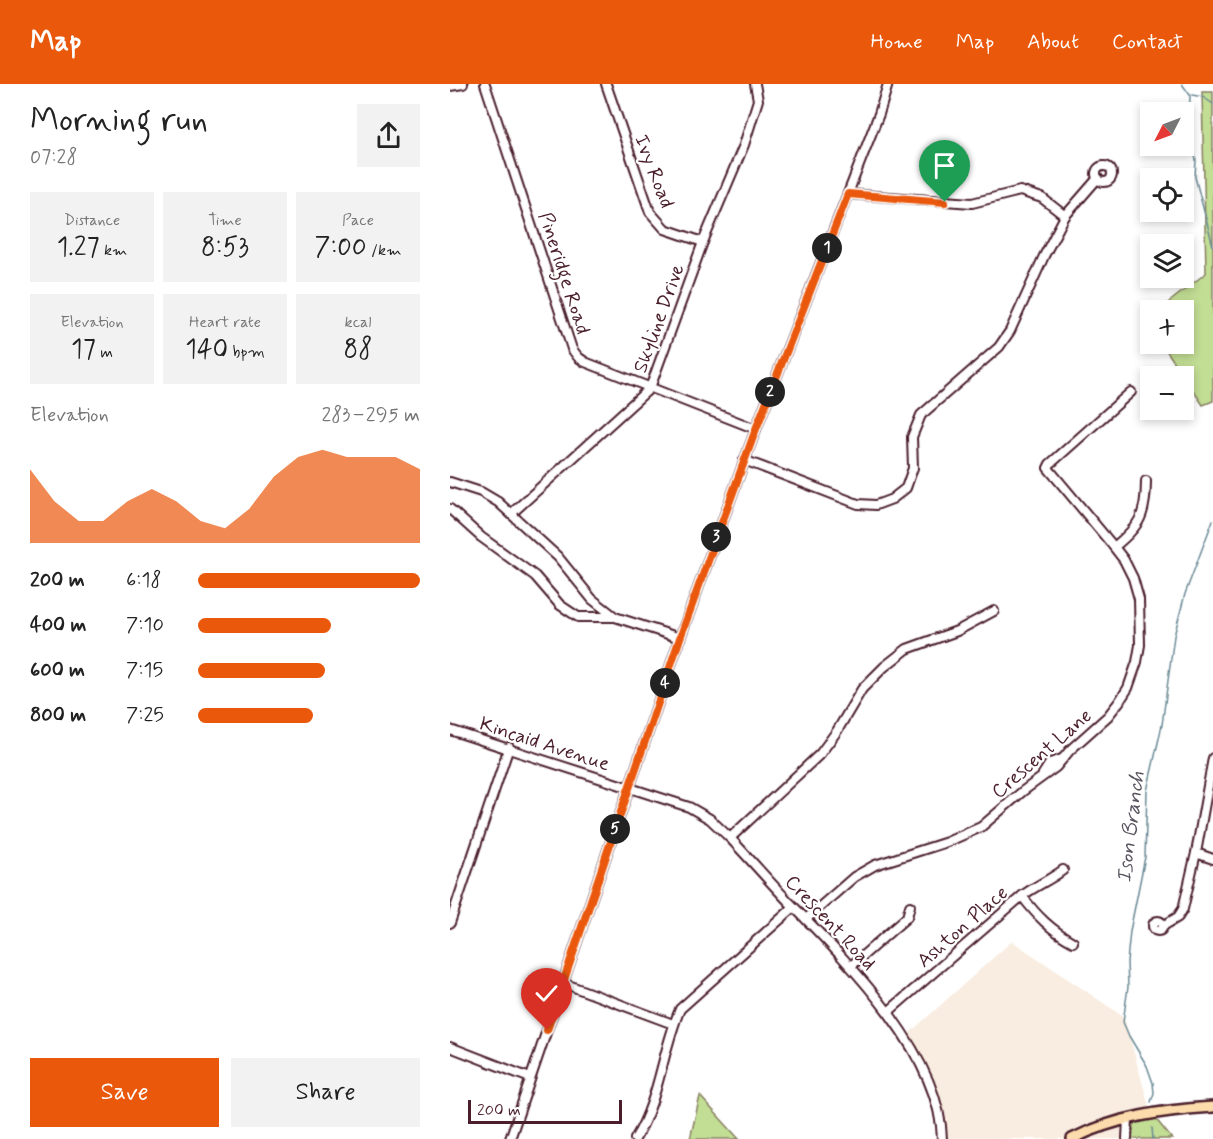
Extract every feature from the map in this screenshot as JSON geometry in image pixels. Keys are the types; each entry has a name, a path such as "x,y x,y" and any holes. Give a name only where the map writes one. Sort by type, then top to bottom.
{"main road":[{"path":"1072,1139 1102,1126 1128,1119 1164,1112 1213,1107"}],"street":[{"path":"450,86 463,84"},
{"name":"Pineridge Road","path":"485,84 572,349 585,362 756,429"},
{"name":"Ivy Road","path":"606,84 650,212 665,229 704,242"},
{"name":"Skyline Drive","path":"511,514 650,388 704,242 744,145 758,100 755,84"},
{"path":"510,1139 680,638 744,460 879,114 888,84"},
{"path":"744,460 858,504 876,505 892,499 906,488 913,468 912,437 921,415 995,351 1005,339 1065,216 1098,178"},
{"path":"848,194 972,204 1020,191 1042,198 1065,216"},
{"name":"Crescent Lane","path":"808,921 825,909 832,897 854,877 875,864 947,842 981,826 1056,767 1108,716 1128,688 1137,663 1140,645 1139,599 1124,560 1048,468 1131,392"},
{"path":"1114,547 1138,524 1146,500 1146,481"},
{"path":"450,482 481,492 498,502 558,557 592,599 615,617"},
{"path":"450,509 481,537 535,576 560,605 578,617 615,617 680,638"},
{"path":"730,838 820,754 862,689 884,667 907,649 957,631 994,611"},
{"name":"Kincaid Avenue","path":"450,730 630,787"},
{"path":"450,923 509,747"},
{"path":"1163,926 1178,917 1183,909 1211,779 1213,758"},
{"name":"Crescent Road","path":"630,787 689,807 710,819 851,966 888,1012 911,1048 933,1090 940,1118 942,1139"},
{"path":"1196,853 1213,859"},
{"name":"Ashton Place","path":"888,1012 1022,896 1063,870"},
{"path":"1022,896 1036,915 1054,932 1073,942"},
{"path":"851,966 907,917 910,906"},
{"path":"634,1139 649,1109 673,1024 680,1009 794,907"},
{"path":"563,983 673,1024"},
{"path":"450,1047 530,1078"},
{"path":"1127,1139 1128,1119"}],"shaded area":[{"path":"1012,941 1124,1017 1151,1113 1129,1139 940,1139 930,1087 905,1037"}],"green space":[{"path":"1202,92 1213,92 1213,401 1203,405 1194,392 1194,366 1177,366 1169,354 1194,354 1194,300 1172,300 1187,288 1194,288 1194,282 1206,273"},
{"path":"700,1096 739,1139 690,1139"},
{"path":"1151,1113 1172,1139 1129,1139 1132,1119"}],"waterway":[{"name":"Ison Branch","path":"1182,84 1190,95 1189,132 1196,160 1195,177 1213,246"},
{"path":"1192,95 1203,97 1213,104"},
{"name":"Ison Branch","path":"1151,1102 1154,1093 1153,1083 1147,1066 1123,1022 1128,987 1127,962 1130,931 1145,857 1147,791 1162,725 1174,636 1185,594 1213,520"},
{"name":"Ison Branch","path":"1152,1128 1153,1139"}],"route":[{"path":"547,1030 680,638 756,429 848,194 945,202"}]}
